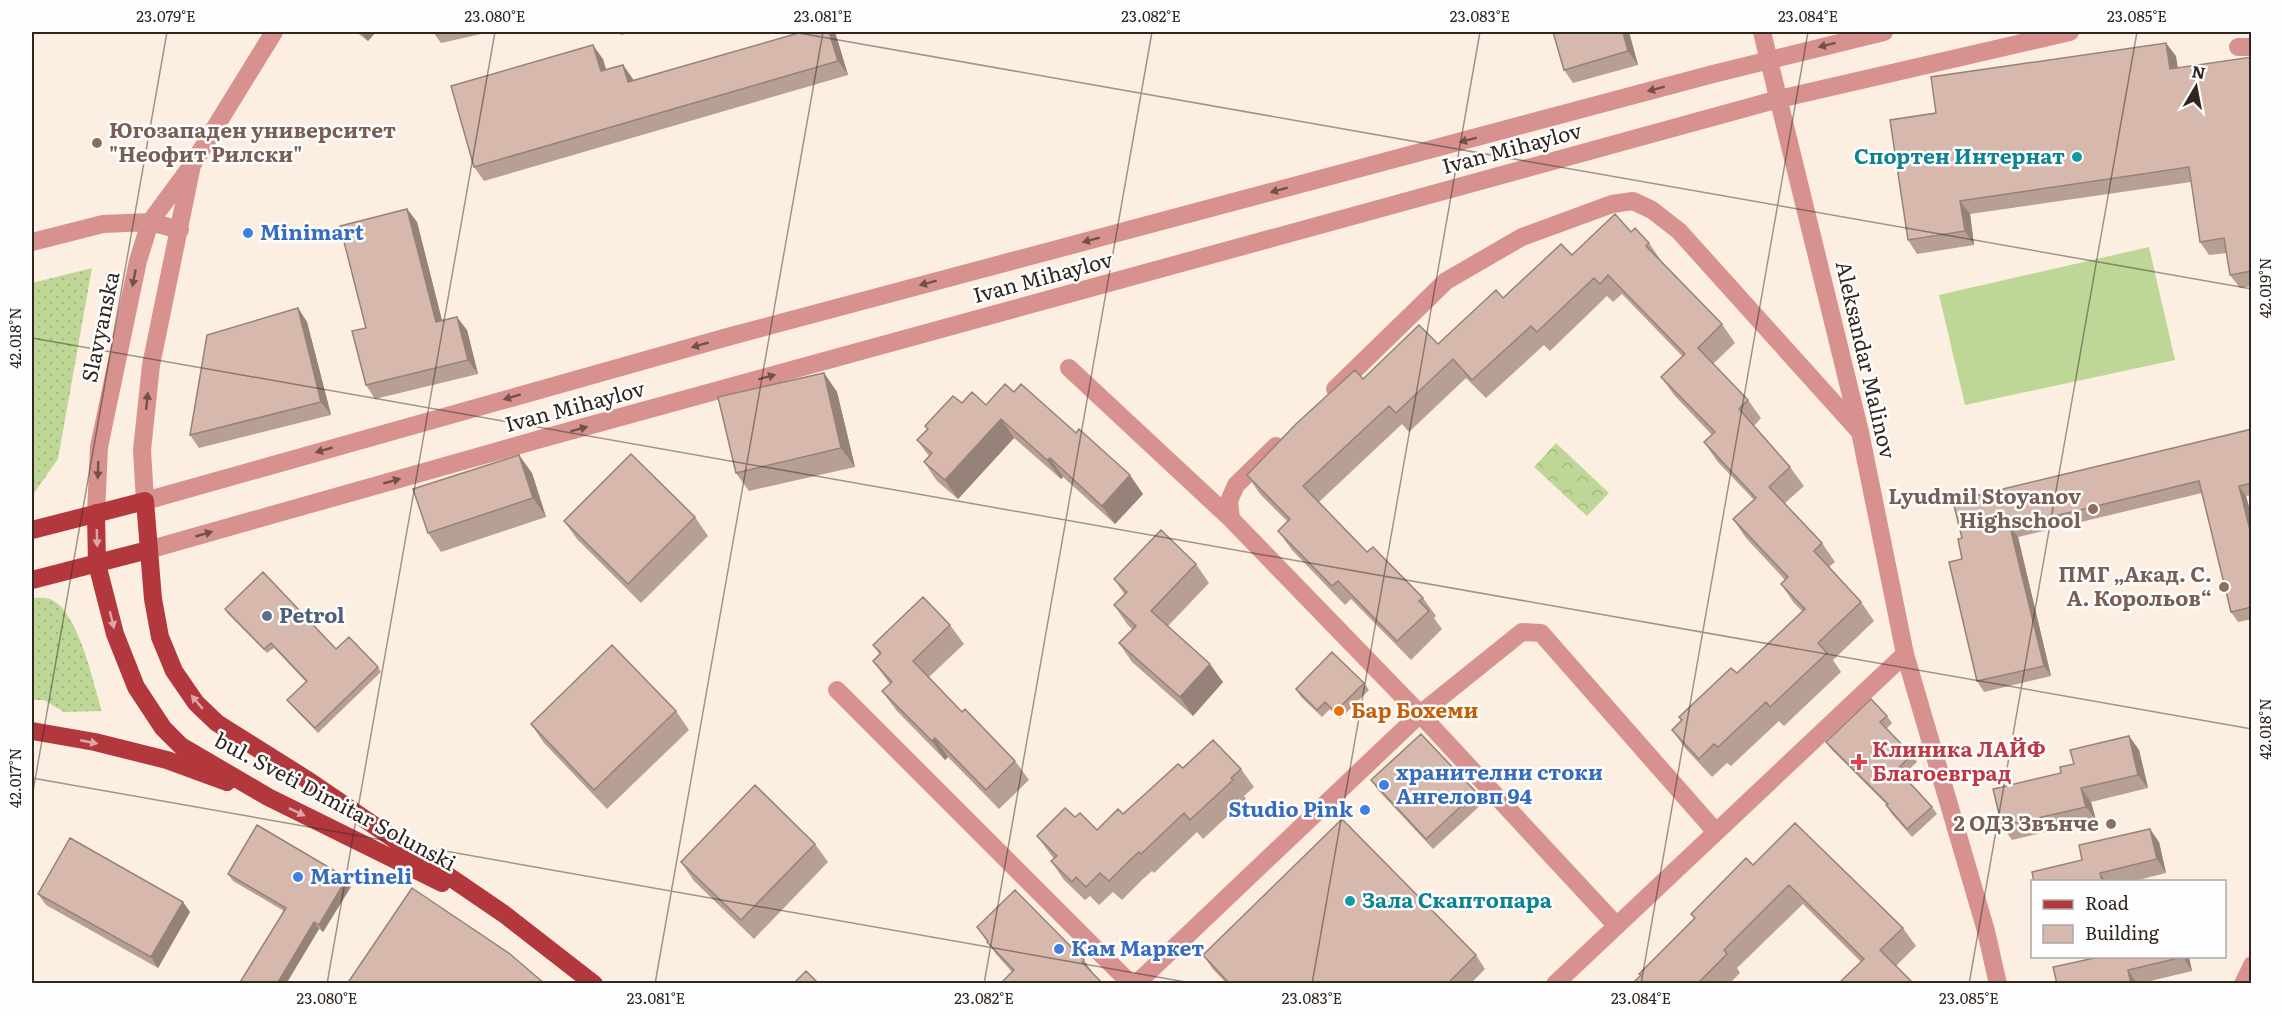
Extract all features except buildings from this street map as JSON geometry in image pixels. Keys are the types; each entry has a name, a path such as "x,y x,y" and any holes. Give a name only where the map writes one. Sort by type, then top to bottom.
{"main road":[{"name":"Ivan Mihaylov","path":"32,530 144,501"},
{"name":"bul. Sveti Dimitar Solunski","path":"144,501 153,599 160,637 174,671 196,703 217,723 306,779 504,914 594,984"},
{"name":"bul. Sveti Dimitar Solunski","path":"96,513 97,564 115,634 136,687 163,728 181,746 268,797 504,914"},
{"name":"Ivan Mihaylov","path":"32,580 148,550"},
{"path":"32,731 95,742 167,760 268,797"}],"street":[{"name":"Slavyanska","path":"96,513 99,447 138,261 150,222 192,165 274,32"},
{"name":"Aleksandar Malinov","path":"1762,32 1860,432 1905,654 1986,931 1998,984"},
{"name":"Ivan Mihaylov","path":"144,501 742,333 1768,60 1884,32"},
{"name":"Ivan Mihaylov","path":"148,550 544,438 1779,99 2070,32"},
{"name":"Slavyanska","path":"144,501 142,450 151,365 192,165"},
{"path":"1320,404 1446,281 1522,237 1612,204 1633,201 1652,210 1679,231 1860,432"},
{"path":"32,242 103,224 150,222 180,230"},
{"path":"1069,368 1231,519 1420,714 1617,926"},
{"path":"1231,519 1229,501 1236,485 1287,436"},
{"path":"1136,984 1420,714 1522,632 1541,633 1716,832"},
{"path":"1555,984 1905,654"},
{"path":"837,690 1131,984"},
{"path":"2243,984 2252,965"}],"green space":[{"path":"2149,247 2175,360 1965,405 1939,295"},
{"path":"92,268 58,459 32,496 32,283"},
{"path":"1556,443 1609,493 1587,516 1534,467"},
{"path":"32,598 50,599 60,606 69,618 84,649 102,711 64,712 44,700 32,700"}],"place":[{"name":"Югозападен университет \"Неофит Рилски\"","path":"97,143"},
{"name":"Спортен Интернат","path":"2077,157"},
{"name":"Minimart","path":"248,233"},
{"name":"Lyudmil Stoyanov Highschool","path":"2093,509"},
{"name":"ПМГ „Акад. С. А. Корольов“","path":"2224,587"},
{"name":"Petrol","path":"267,616"},
{"name":"Бар Бохеми","path":"1339,711"},
{"name":"Клиника ЛАЙФ Благоевград","path":"1859,762"},
{"name":"хранителни стоки Ангеловп 94","path":"1384,785"},
{"name":"Studio Pink","path":"1365,810"},
{"name":"2 ОДЗ Звънче","path":"2111,824"},
{"name":"Martineli","path":"298,877"},
{"name":"Зала Скаптопара","path":"1350,901"},
{"name":"Кам Маркет","path":"1059,949"}]}
